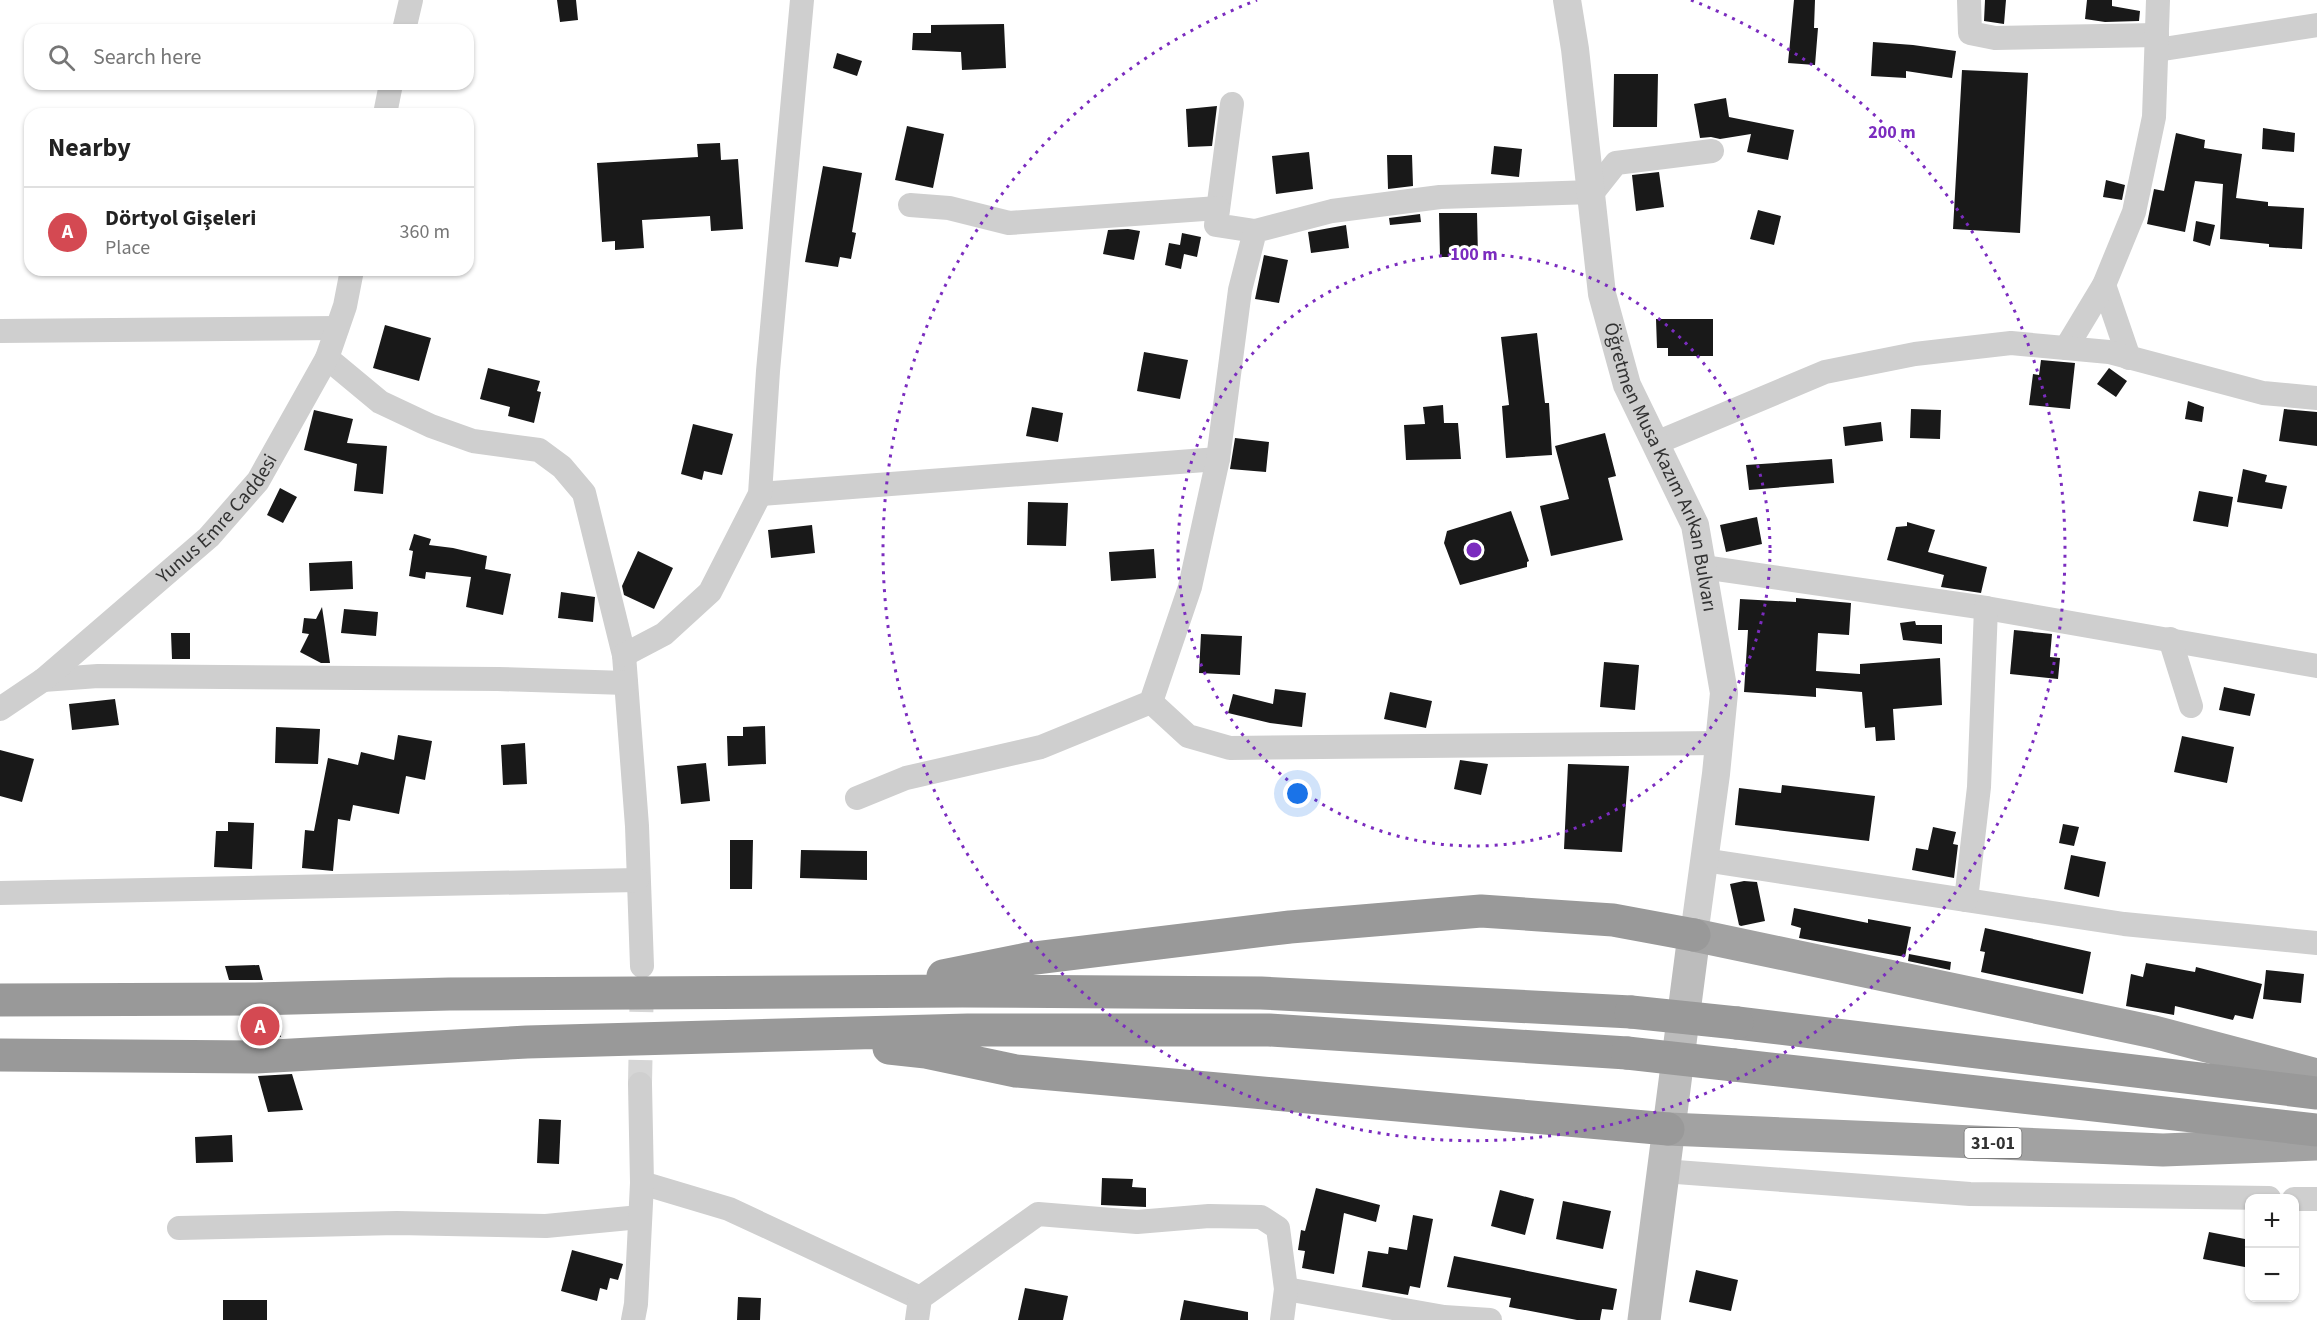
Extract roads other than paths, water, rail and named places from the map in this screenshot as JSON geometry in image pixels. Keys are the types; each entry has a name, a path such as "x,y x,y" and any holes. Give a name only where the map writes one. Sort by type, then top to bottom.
{"highway":[{"path":"754,992 954,975 1027,959 1290,927 1481,911 1613,920 1694,935 2154,1032 2317,1075"},
{"path":"0,1000 754,992 1261,993 1631,1011 2317,1093"},
{"path":"0,1055 256,1057 527,1042 762,1035 968,1030 1269,1030 1627,1053 2317,1130"},
{"path":"762,1035 926,1052 1016,1071 1668,1129"},
{"name":"31-01","path":"1668,1129 2163,1150 2317,1144"}],"main road":[{"path":"1644,1320 1694,935"}],"street":[{"path":"405,24 411,0"},
{"path":"624,655 664,634 710,592 760,494 768,371 802,0"},
{"name":"Öğretmen Musa Kazım Arıkan Bulvarı","path":"1567,0 1575,49 1602,294 1628,384 1695,525 1724,693 1694,935"},
{"path":"1969,0 1970,33 1995,38 2157,42 2317,25"},
{"path":"2066,348 2104,285 2134,212 2154,117 2158,0"},
{"path":"386,108 390,90"},
{"path":"1232,104 1216,225 1255,231 1332,211 1440,197 1593,192 1616,163 1712,151"},
{"path":"910,205 949,208 1009,223 1218,207"},
{"path":"857,798 906,778 1041,747 1151,702 1190,587 1218,459 1240,290 1255,231"},
{"name":"Yunus Emre Caddesi","path":"0,709 43,680 209,537 258,481 327,358 345,306 351,276"},
{"path":"2104,285 2129,358"},
{"path":"0,331 337,328"},
{"path":"1656,442 1825,372 1915,354 2011,343 2109,352 2263,393 2317,398"},
{"path":"327,358 380,402 431,426 472,441 539,450 562,467 584,493 624,655 637,826 637,880 642,966"},
{"path":"760,494 1218,459"},
{"path":"1703,567 1986,608 2317,666"},
{"path":"1966,900 1979,787 1986,608"},
{"path":"2170,639 2191,706"},
{"path":"43,680 98,676 498,679 626,683"},
{"path":"1151,702 1188,736 1230,747 1719,743"},
{"path":"1704,860 2124,924 2317,943"},
{"path":"0,893 637,880"},
{"path":"633,1320 636,1305 642,1183 640,1084"},
{"path":"1663,1171 1970,1194 2245,1198"},
{"path":"642,1183 729,1209 918,1309 1038,1214 1137,1222 1209,1216 1261,1217 1278,1228 1286,1289 1282,1320"},
{"path":"2299,1199 2317,1199"},
{"path":"179,1228 397,1224 546,1226 640,1217"},
{"path":"1286,1289 1444,1318 1490,1320"}],"tunnel":[{"path":"640,1084 642,979"}],"place":[{"name":"Dörtyol Gişeleri","path":"260,1026"}]}
